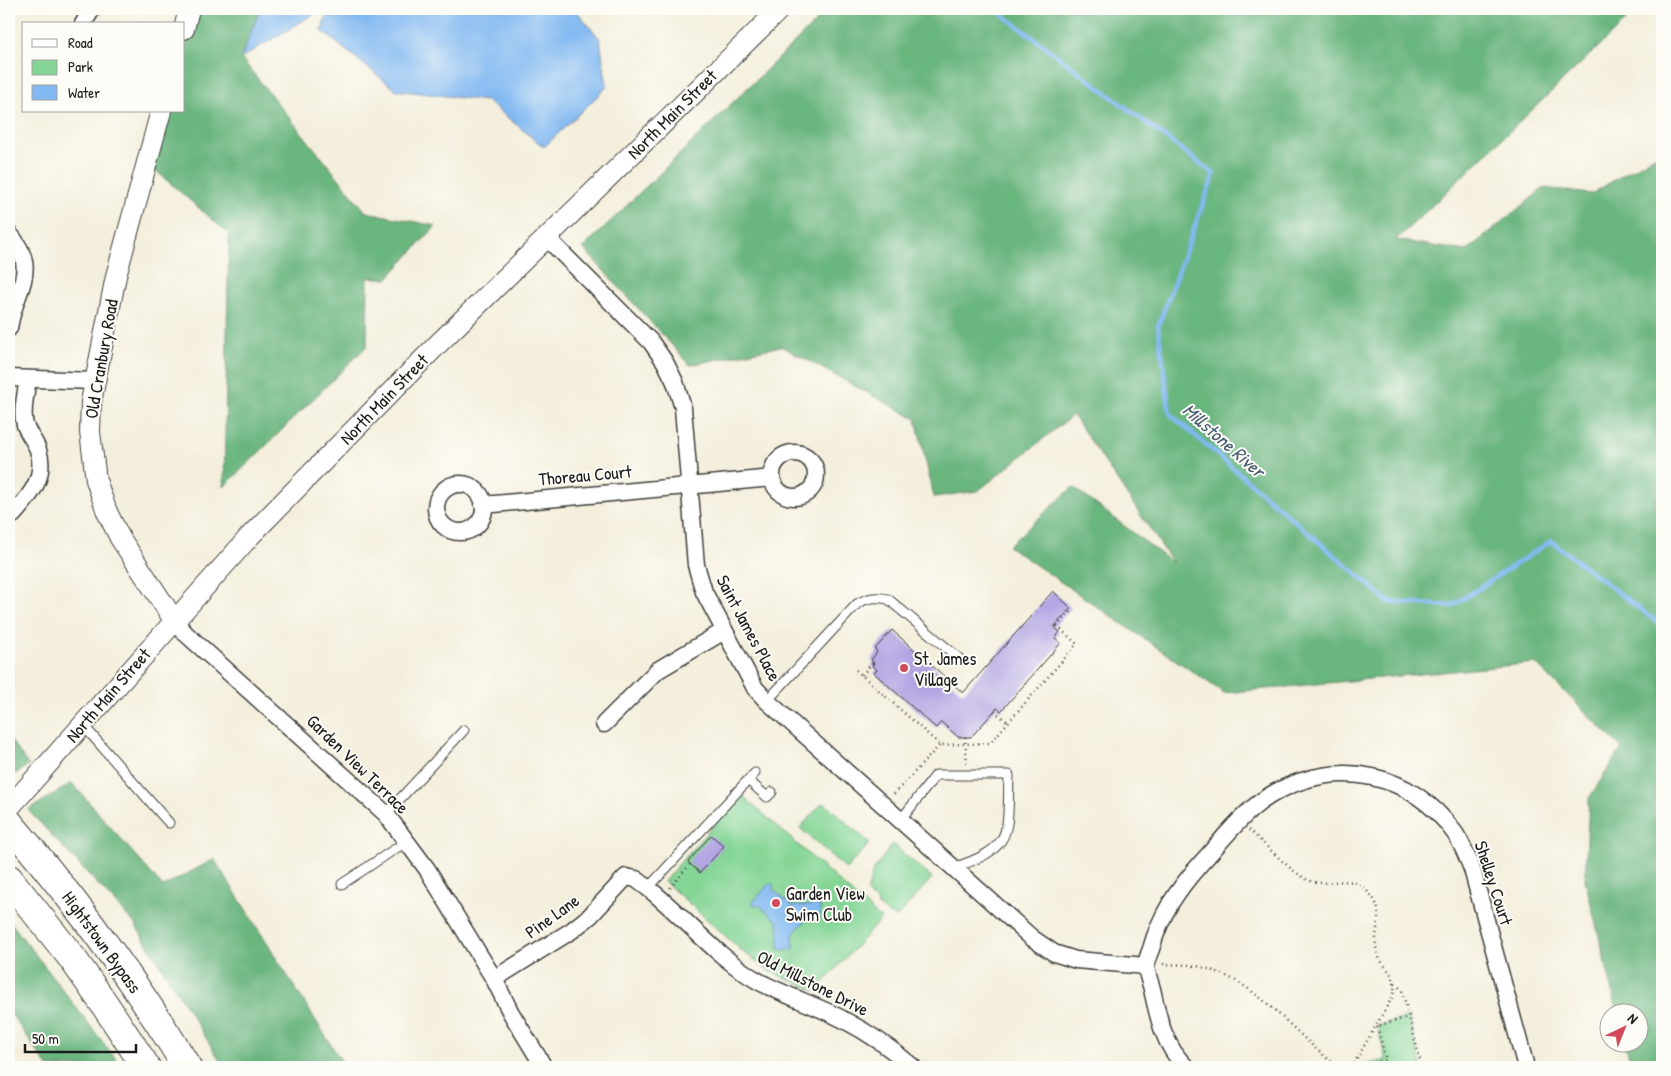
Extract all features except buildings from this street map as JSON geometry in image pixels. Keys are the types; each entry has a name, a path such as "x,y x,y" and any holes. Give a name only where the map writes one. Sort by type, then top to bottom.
{"highway":[{"name":"Hightstown Bypass","path":"9,823 93,927 161,1024 187,1067"},
{"name":"Hightstown Bypass","path":"9,879 73,959 146,1067"}],"street":[{"path":"84,22 92,9"},
{"path":"185,25 189,9"},
{"name":"North Main Street","path":"9,808 250,536 438,344 780,9"},
{"name":"Old Cranbury Road","path":"161,112 116,276 94,381 90,432 96,480 107,512 120,538 174,620"},
{"path":"9,233 18,244 24,256 25,268 9,328"},
{"name":"Saint James Place","path":"547,238 651,342 665,362 675,382 683,408 696,566 704,592 756,688 767,701 1032,938 1054,953 1076,960 1146,966"},
{"path":"9,378 94,381"},
{"path":"13,515 35,488 40,474 38,450 25,425 23,412 28,379"},
{"name":"Thoreau Court","path":"483,505 772,478"},
{"name":"Garden View Terrace","path":"174,620 185,633 386,814 427,869 494,978 511,1013 544,1067"},
{"path":"604,724 658,670 724,630"},
{"name":"Shelley Court","path":"1146,966 1164,913 1175,895 1225,837 1256,805 1276,792 1316,776 1347,773 1379,778 1403,788 1423,800 1439,813 1464,847 1472,869 1526,1067"},
{"name":"Old Millstone Drive","path":"626,877 636,880 648,888 734,965 757,980 865,1031 893,1050 913,1067"},
{"name":"Pine Lane","path":"494,978 571,931 590,916 626,877"},
{"path":"1146,966 1163,1034 1177,1059 1186,1067"}],"lane":[{"path":"767,701 857,604 872,598 888,599 895,603 961,660"},
{"path":"82,725 169,823"},
{"path":"386,814 464,730"},
{"path":"648,888 755,773"},
{"path":"900,820 936,776 1009,775 1008,829 1003,840 994,849 976,860 953,868"},
{"path":"748,780 767,797 772,792"},
{"path":"342,884 407,841"}],"path":[{"path":"856,670 940,745 990,743 1077,644 1058,626 1070,612"},
{"path":"862,675 873,662"},
{"path":"994,711 1008,722"},
{"path":"965,737 968,775"},
{"path":"894,794 940,745"},
{"path":"1249,830 1298,874 1309,881 1323,883 1354,882 1363,886 1373,897 1378,907 1376,949 1380,960 1392,974 1394,982 1393,996 1354,1067"},
{"path":"670,888 690,864"},
{"path":"1163,964 1203,967 1241,983 1254,992 1320,1054 1339,1067"},
{"path":"1394,982 1402,990 1422,1067"},
{"path":"1377,1026 1409,1017"},
{"path":"1354,1067 1386,1060 1377,1026"}],"green space":[{"path":"197,9 260,9 241,58 366,212 436,226 387,279 368,277 367,346 224,487 229,234 149,165 165,112 185,112 185,49"},
{"path":"829,9 1638,9 1396,240 1466,251 1544,188 1591,194 1656,155 1662,159 1662,1067 1631,1067 1628,1054 1648,1054 1648,1004 1616,1004 1585,880 1589,798 1622,748 1535,663 1224,693 1008,546 1073,487 1173,563 1073,415 978,491 934,497 916,419 781,346 690,365 583,248"},
{"path":"9,738 29,766 9,777"},
{"path":"72,783 163,887 214,859 345,1067 224,1067 134,923 28,810"},
{"name":"Garden View Swim Club","path":"741,794 881,919 816,991 769,971 742,951 664,881"},
{"path":"823,802 870,843 846,869 800,828"},
{"path":"893,844 932,878 897,917 890,915 878,906 877,900 871,898 867,892 873,871"},
{"path":"9,920 122,1067 48,1067 9,1011"},
{"path":"1409,1017 1422,1067 1355,1067 1386,1060 1377,1026"}],"water":[{"path":"260,9 322,9 241,58"},
{"path":"328,9 575,9 600,39 607,87 544,147 487,101 396,90 322,31"},
{"path":"770,883 774,886 772,889 792,906 820,905 820,919 806,920 793,934 794,949 779,950 778,922 758,904 756,906 752,903"}],"waterway":[{"name":"Millstone River","path":"995,9 1214,174 1158,326 1170,414 1389,602 1452,606 1551,541 1662,626"}],"place":[{"name":"St. James Village","path":"904,668"},
{"name":"Garden View Swim Club","path":"776,903"}]}
